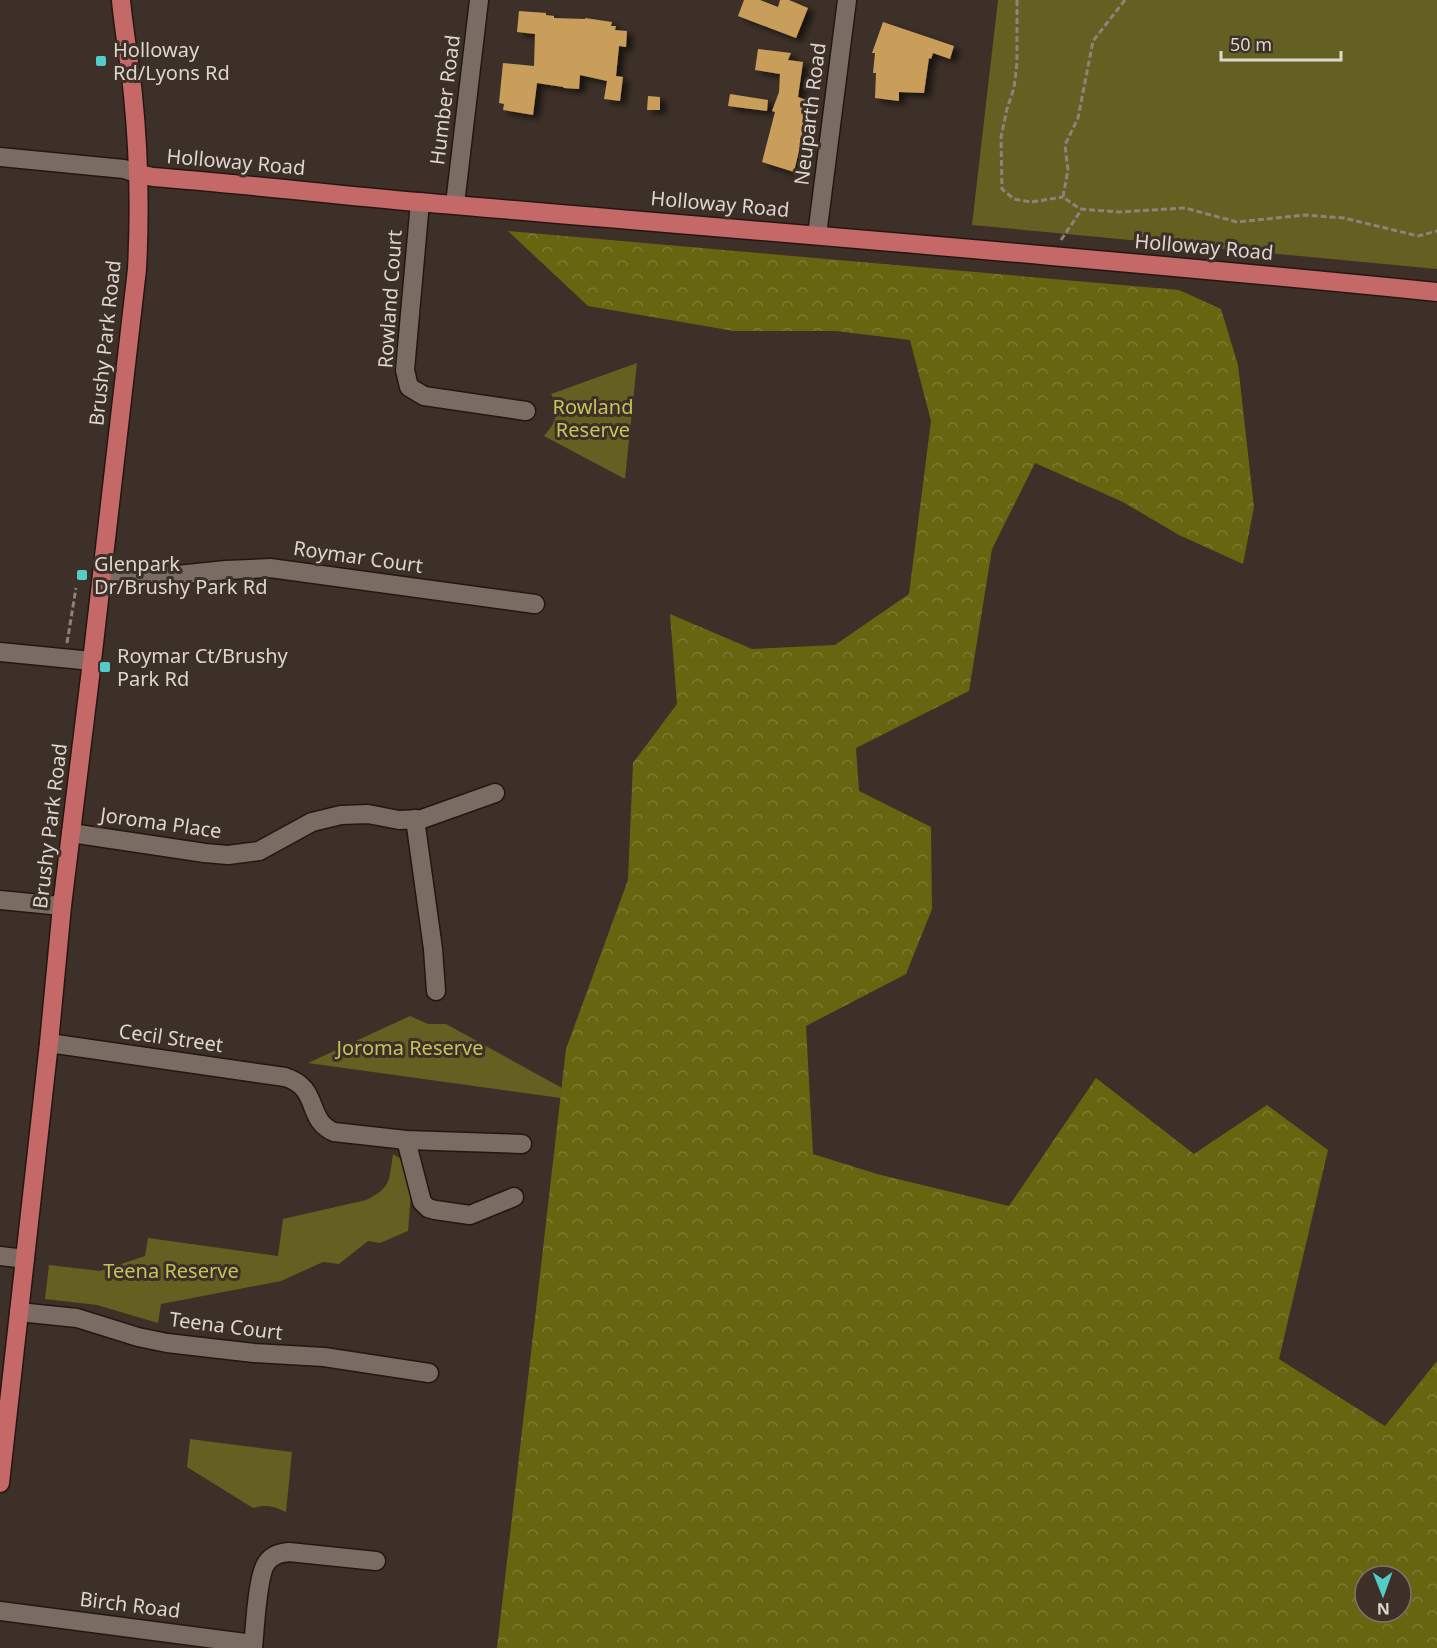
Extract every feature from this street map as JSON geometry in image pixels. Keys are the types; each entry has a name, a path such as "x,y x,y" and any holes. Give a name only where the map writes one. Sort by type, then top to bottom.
{"main road":[{"name":"Brushy Park Road","path":"0,1484 50,1043 62,906 137,269 140,225 139,174 133,94 121,0"},
{"name":"Holloway Road","path":"139,174 420,202 817,235 1437,292"}],"street":[{"name":"Humber Road","path":"455,204 479,0"},
{"name":"Neuparth Road","path":"817,235 847,0"},
{"name":"Holloway Road","path":"0,157 124,169 139,174"},
{"name":"Rowland Court","path":"420,202 405,370 409,387 424,396 526,411"},
{"name":"Roymar Court","path":"102,571 168,576 270,568 535,604"},
{"path":"0,652 92,661"},
{"name":"Joroma Place","path":"71,833 228,855 259,851 312,822 341,815 368,814 399,820 422,819 495,793"},
{"path":"415,819 433,949 436,990"},
{"path":"0,900 62,906"},
{"name":"Cecil Street","path":"50,1043 285,1077 305,1088 320,1122 326,1128 334,1132 405,1140"},
{"path":"514,1197 470,1215 428,1208 422,1202 405,1140 522,1144"},
{"path":"0,1256 25,1258"},
{"name":"Teena Court","path":"19,1312 77,1318 138,1337 167,1343 254,1353 324,1357 429,1373"},
{"path":"253,1646 261,1575 266,1562 276,1554 289,1552 376,1561"},
{"name":"Birch Road","path":"0,1611 253,1646"}],"path":[{"path":"1017,0 1017,63 1014,88 1001,136 1002,189 1014,199 1031,201 1063,198 1082,209 1119,212 1185,208 1238,222 1305,215 1344,218 1419,236 1437,231"},
{"path":"1063,198 1068,170 1065,144 1078,118 1093,41 1125,0"},
{"path":"1050,256 1082,209"}],"green space":[{"path":"998,0 1437,0 1437,269 972,225"},
{"path":"508,231 1179,290 1221,309 1238,365 1254,507 1243,564 1179,535 1123,502 1035,463 992,549 969,691 856,748 859,791 931,827 932,909 906,974 806,1026 813,1154 877,1174 1009,1206 1096,1078 1194,1154 1267,1105 1328,1150 1279,1359 1385,1426 1437,1361 1437,1648 497,1648 566,1049 628,880 633,763 677,704 670,614 752,649 835,645 909,594 931,421 910,340 836,331 734,331 588,306"},
{"name":"Rowland Reserve","path":"637,363 625,479 544,436 556,416 556,405 551,394"},
{"name":"Joroma Reserve","path":"410,1016 428,1024 446,1024 562,1088 561,1098 308,1063"},
{"name":"Teena Reserve","path":"393,1154 401,1159 411,1194 408,1231 380,1243 368,1241 339,1264 323,1262 281,1281 161,1304 158,1323 97,1305 45,1299 49,1265 100,1271 145,1256 148,1238 278,1256 283,1219 366,1200 374,1196 388,1182"},
{"path":"190,1439 292,1452 286,1512 270,1506 253,1508 187,1467"}],"building":[{"path":"744,0 760,0 778,7 780,0 789,0 808,8 796,38 738,16"},
{"path":"519,11 546,13 554,18 585,18 612,22 611,26 616,26 615,30 627,31 626,47 619,46 616,76 623,77 620,101 604,99 607,81 580,75 579,89 537,83 533,115 503,110 504,104 499,103 503,63 534,66 535,34 517,32"},
{"path":"883,22 954,46 950,59 933,53 931,59 929,58 924,93 899,92 899,101 875,98 876,73 873,73 875,53 872,53"},
{"path":"758,49 791,53 788,60 803,62 798,97 812,102 800,141 794,172 762,162 775,112 772,111 779,92 780,74 755,70"},
{"path":"730,94 768,100 767,111 728,106"},
{"path":"648,96 660,97 660,110 647,110"}],"place":[{"name":"Holloway Rd/Lyons Rd","path":"101,61"},
{"name":"Glenpark Dr/Brushy Park Rd","path":"82,575"},
{"name":"Roymar Ct/Brushy Park Rd","path":"105,667"}]}
